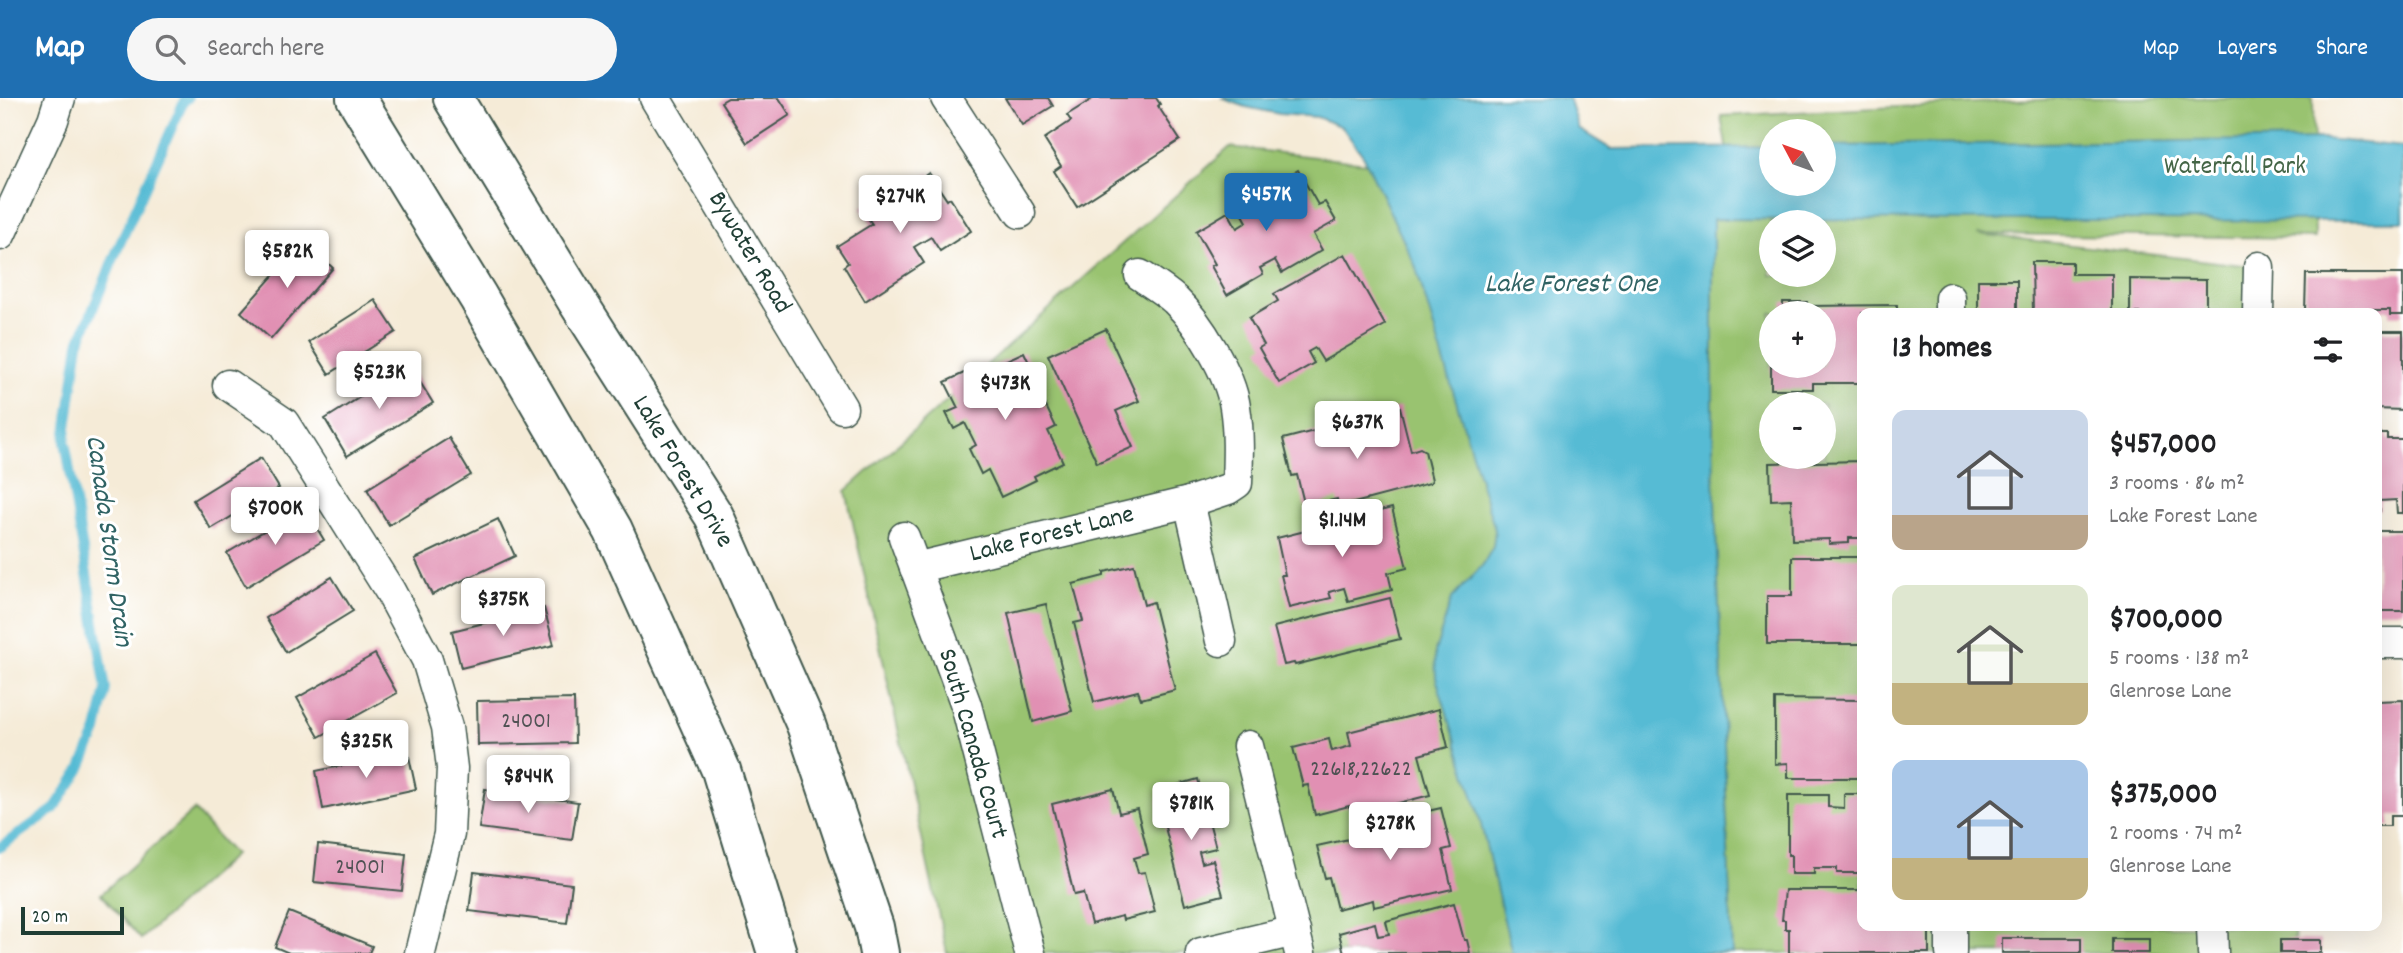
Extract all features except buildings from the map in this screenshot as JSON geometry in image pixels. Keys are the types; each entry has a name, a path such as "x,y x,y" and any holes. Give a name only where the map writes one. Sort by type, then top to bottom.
{"main road":[{"path":"356,98 478,297 613,530 721,770 777,953"},
{"name":"Lake Forest Drive","path":"453,98 570,290 714,516 806,725 874,926 879,953"}],"street":[{"path":"0,235 60,98"},
{"name":"Bywater Road","path":"655,98 842,408"},
{"path":"946,98 1020,213"},
{"path":"2258,308 2259,267"},
{"name":"Lake Forest Lane","path":"915,568 1189,502 1228,489 1237,483 1238,436 1235,406 1228,381 1195,324 1175,300 1140,275"},
{"path":"228,385 284,423 390,591 427,660 447,727 452,768 449,834 420,953"},
{"path":"1189,502 1222,641"},
{"name":"South Canada Court","path":"904,537 967,705 1030,953"},
{"path":"2382,643 2403,643"},
{"path":"1201,953 1297,942 1248,746"},
{"path":"1951,931 1951,953"},
{"path":"2212,931 2213,953"}],"green space":[{"name":"Waterfall Park","path":"2075,98 2313,98 2315,238 1977,234 2259,267 2262,308 1857,308 1857,931 2294,931 2295,953 947,953 846,491 1230,147 1736,206 1721,116"},
{"path":"194,810 234,855 141,939 101,894"}],"water":[{"name":"Lake Forest One","path":"1221,98 1569,98 1579,129 1611,149 1759,147 1759,196 1836,196 1836,146 2325,139 2403,147 2403,221 1836,219 1836,210 1759,210 1759,219 1713,219 1713,447 1732,953 1512,953 1477,808 1436,678 1435,651 1452,598 1482,566 1493,547 1495,530 1415,265 1364,157 1342,127 1317,117 1279,114"}],"waterway":[{"name":"Canada Storm Drain","path":"0,847 54,809 80,770 97,731 106,689 65,441 79,343 118,248 184,101 188,98"}]}
